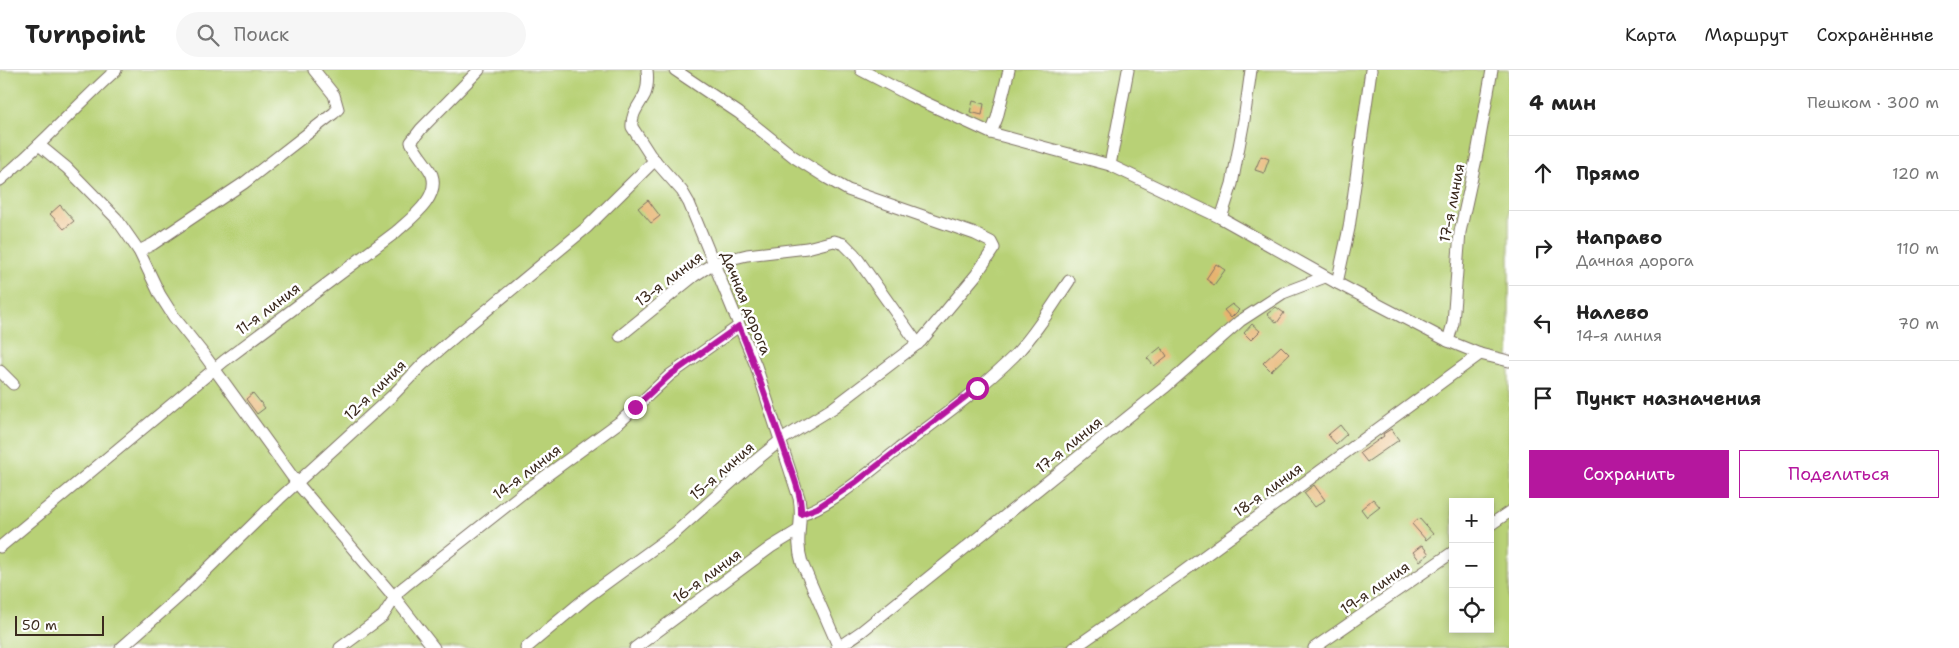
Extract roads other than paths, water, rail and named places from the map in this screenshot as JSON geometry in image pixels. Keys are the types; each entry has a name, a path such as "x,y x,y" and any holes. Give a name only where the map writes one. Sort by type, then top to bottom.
{"street":[{"path":"0,180 116,70"},
{"path":"139,251 174,230 244,182 334,114 338,109 334,96 314,70"},
{"name":"11-я линия","path":"0,547 214,369 396,232 418,211 431,192 433,183 432,175 416,154 411,142 479,70"},
{"name":"Дачная дорога","path":"647,70 648,83 645,93 634,110 632,127 655,160 682,191 689,203 756,366 799,498 801,514 798,550 839,648"},
{"name":"15-я линия","path":"526,648 563,616 675,534 781,440 833,408 918,344 976,275 994,248 991,242 975,234 848,190 826,178 675,70"},
{"path":"861,70 879,74 927,103 991,133 1110,165 1221,218 1337,284 1448,342 1509,362"},
{"path":"991,133 997,118 1008,70"},
{"path":"1110,165 1128,70"},
{"path":"1221,218 1232,184 1251,70"},
{"path":"1337,284 1349,228 1371,70"},
{"name":"17-я линия","path":"1448,342 1453,323 1460,232 1476,159 1492,70"},
{"path":"39,145 67,168 110,210 132,238 160,294 174,317 297,483 395,598 434,648"},
{"name":"12-я линия","path":"121,648 182,594 297,483 458,334 586,228 655,160"},
{"name":"13-я линия","path":"620,336 694,276 714,264 747,255 807,248 834,240 844,244 854,254 918,344"},
{"name":"17-я линия","path":"839,648 1164,388 1240,321 1284,292 1325,277"},
{"path":"801,514 817,508 856,482 977,388 1015,355 1033,333 1069,281"},
{"name":"14-я линия","path":"340,648 383,616 405,586 528,489 621,421 670,375 739,326"},
{"name":"18-я линия","path":"1074,648 1180,574 1480,354"},
{"path":"0,371 13,384"},
{"path":"1494,522 1509,512"},
{"name":"16-я линия","path":"635,648 771,547 799,530"},
{"name":"19-я линия","path":"1314,648 1449,555"}]}
